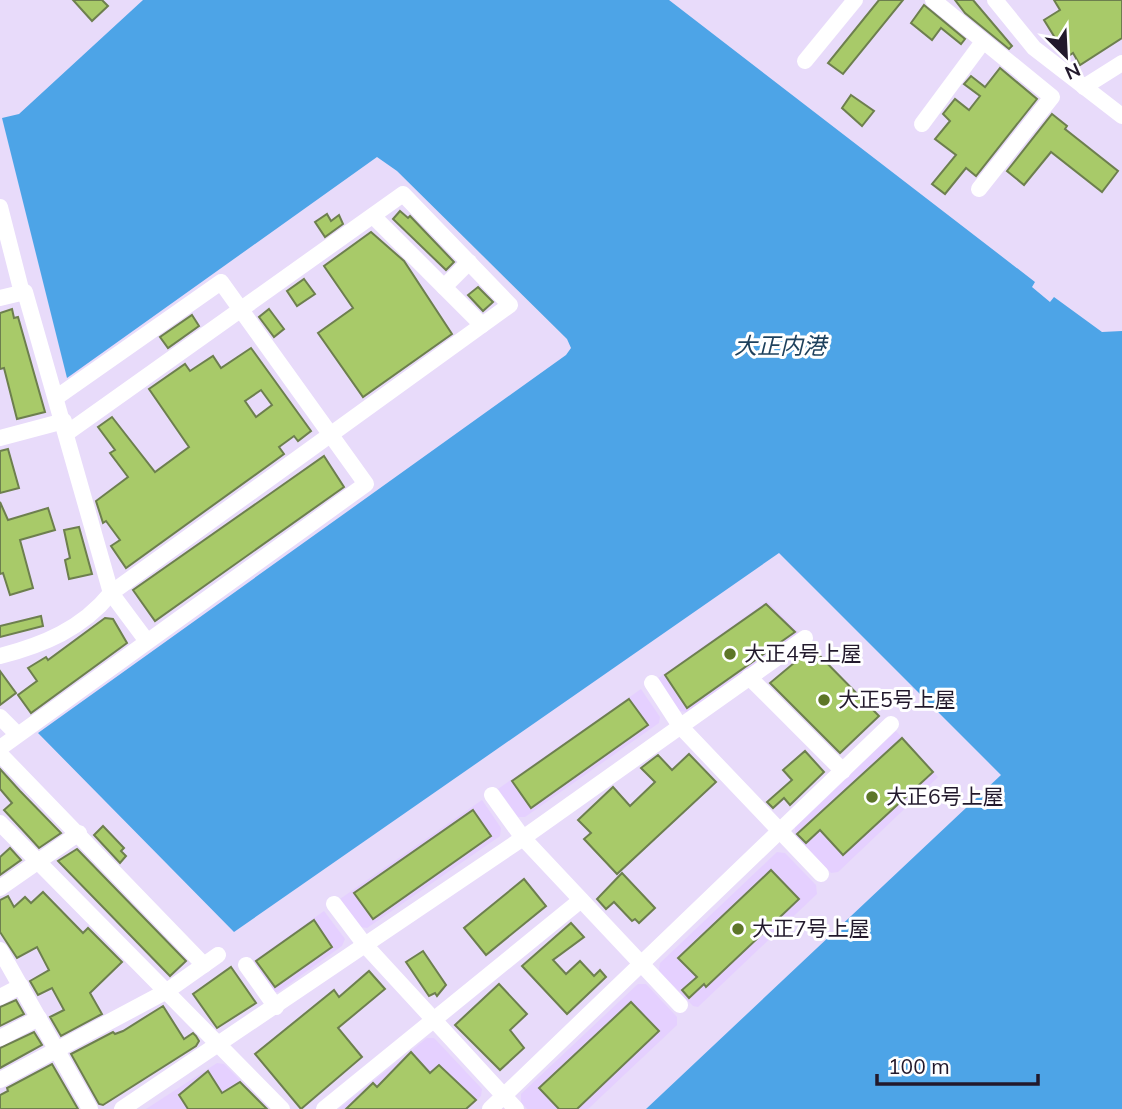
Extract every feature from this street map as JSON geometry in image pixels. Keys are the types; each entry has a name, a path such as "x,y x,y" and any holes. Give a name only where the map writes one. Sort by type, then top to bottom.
{"street":[{"path":"805,61 855,0"},
{"path":"933,0 982,43 1052,97"},
{"path":"995,0 1034,48 1122,116"},
{"path":"922,124 982,43"},
{"path":"1084,87 1122,63"},
{"path":"979,190 1069,75"},
{"path":"0,438 65,427 240,309 403,194 510,305 111,593 100,606 52,640 0,656"},
{"path":"0,207 22,293"},
{"path":"373,216 482,325"},
{"path":"444,287 469,262"},
{"path":"0,748 146,640 366,484 221,282 57,397"},
{"path":"0,299 25,292 111,593 146,640"},
{"path":"122,1109 221,1045 523,838 805,638"},
{"path":"749,677 843,771"},
{"path":"652,683 680,726 821,874"},
{"path":"0,717 18,734"},
{"path":"490,1109 891,724"},
{"path":"0,754 211,960 167,991 0,1080"},
{"path":"492,795 523,838 680,1005"},
{"path":"0,823 282,1109"},
{"path":"0,888 79,833"},
{"path":"324,1109 580,900"},
{"path":"334,904 365,945 516,1109"},
{"path":"0,950 90,1109"},
{"path":"247,965 275,1007"},
{"path":"0,997 21,986"},
{"path":"0,1038 39,1018"}],"shaded area":[{"name":"大正4号上屋","path":"767,601 799,633 687,712 680,711 657,679"},
{"path":"641,689 660,717 659,723 525,817 518,817 498,789"},
{"name":"大正6号上屋","path":"896,731 938,777 838,872 831,873 795,835 795,828"},
{"path":"482,800 501,828 500,836 367,928 360,927 340,899"},
{"path":"777,852 785,853 816,885 817,894 698,1007 693,1006 659,971 660,963"},
{"path":"324,911 345,939 342,946 278,992 273,992 252,962"},
{"path":"638,984 646,984 677,1017 677,1025 588,1109 527,1109 521,1102 521,1094"},
{"path":"427,1038 434,1038 482,1089 481,1096 468,1109 339,1109"},
{"path":"217,1063 224,1064 269,1109 146,1109"}],"water":[{"name":"大正内港","path":"143,0 669,0 1035,282 1032,287 1050,302 1054,297 1102,332 1122,331 1122,1109 646,1109 1001,775 779,553 234,932 38,733 566,355 571,348 567,339 397,171 377,157 67,378 2,118 19,114"}],"building":[{"path":"73,0 102,0 108,6 92,21"},
{"path":"879,0 903,0 843,74 828,63"},
{"path":"955,0 973,0 1012,46 1009,49 965,13"},
{"path":"1054,0 1122,0 1122,38 1080,65 1073,53 1067,57 1044,20 1060,10"},
{"path":"924,5 965,39 961,44 941,28 932,40 911,23"},
{"path":"1000,68 1037,99 976,176 966,168 945,194 932,184 956,155 935,139 950,121 943,114 955,99 969,110 980,96 964,84 971,76 985,87"},
{"path":"851,95 874,111 862,126 842,108"},
{"path":"1052,114 1067,126 1065,129 1118,171 1102,192 1051,152 1024,185 1007,171"},
{"path":"400,211 408,218 410,216 454,262 446,270 393,219"},
{"path":"327,214 331,221 339,215 343,224 325,237 315,222"},
{"path":"371,232 404,261 452,334 363,397 318,333 353,308 324,266"},
{"path":"304,279 315,294 297,306 287,291"},
{"path":"478,287 493,302 483,311 468,295"},
{"path":"12,309 14,318 18,317 45,412 17,419 4,368 0,369 0,313"},
{"path":"269,309 284,329 274,337 259,317"},
{"path":"192,315 199,326 168,348 160,337"},
{"path":"251,348 311,431 298,441 294,436 279,447 284,454 126,568 111,546 120,540 106,521 103,523 96,501 128,477 110,453 115,450 98,427 112,417 155,472 189,447 149,389 185,364 190,371 213,356 221,368","holes":["261,390 272,405 256,417 245,401"]},
{"path":"8,449 19,488 0,493 0,451"},
{"path":"324,456 344,487 155,621 133,590"},
{"path":"0,502 8,520 48,508 55,530 20,540 33,588 10,595 3,573 0,574"},
{"path":"79,527 92,574 69,579 65,560 70,558 64,530"},
{"name":"大正4号上屋","path":"766,604 795,632 687,708 665,675"},
{"path":"41,616 43,626 0,637 0,626"},
{"path":"105,618 113,619 127,643 31,713 18,695 37,681 28,668 46,657 48,660"},
{"name":"大正5号上屋","path":"812,648 879,716 840,753 770,683"},
{"path":"0,671 16,693 0,705"},
{"path":"629,699 648,725 531,808 512,781"},
{"name":"大正6号上屋","path":"902,738 933,772 843,855 820,830 806,843 797,834"},
{"path":"805,751 824,772 790,805 784,798 773,808 767,802 792,780 783,770"},
{"path":"689,754 716,782 617,874 584,839 591,833 578,820 613,787 630,806 655,782 641,768 658,755 672,770"},
{"path":"0,769 61,833 39,848 4,810 12,803 0,789"},
{"path":"473,810 491,836 373,919 354,893"},
{"path":"103,826 124,848 121,851 126,856 120,863 94,835"},
{"path":"10,848 21,860 0,875 0,857"},
{"path":"77,849 186,961 170,976 58,861"},
{"name":"大正7号上屋","path":"771,870 799,899 706,987 704,984 689,998 682,990 697,977 678,958"},
{"path":"622,873 655,908 639,923 635,919 632,921 614,902 606,909 597,899"},
{"path":"524,879 546,906 486,955 464,928"},
{"path":"43,892 83,933 88,928 122,962 90,993 102,1014 61,1036 50,1017 64,1010 52,988 38,995 30,981 49,970 37,947 17,958 0,932 0,900 8,896 14,907 25,897 31,903"},
{"path":"314,920 332,947 275,987 256,961"},
{"path":"571,923 584,937 553,960 566,974 580,961 594,976 600,970 606,977 567,1014 522,966"},
{"path":"423,951 446,985 437,996 435,993 429,996 406,962"},
{"path":"231,967 256,1003 217,1028 193,994"},
{"path":"369,971 385,989 338,1028 362,1057 301,1109 255,1054 334,990 339,997"},
{"path":"499,984 527,1014 510,1030 524,1048 500,1070 455,1025"},
{"path":"16,1000 24,1014 0,1026 0,1007"},
{"path":"631,1002 659,1031 577,1109 559,1109 539,1088"},
{"path":"163,1006 184,1039 193,1033 196,1036 199,1041 196,1046 103,1105 99,1104 71,1054 113,1032 115,1034 123,1031"},
{"path":"34,1032 42,1045 0,1068 0,1048"},
{"path":"411,1052 430,1073 439,1065 476,1100 466,1109 346,1109 373,1083 377,1087"},
{"path":"52,1064 78,1109 0,1109 0,1095 8,1091 7,1088"},
{"path":"208,1071 222,1093 240,1082 267,1109 188,1109 179,1095"}],"place":[{"name":"大正4号上屋","path":"730,654"},
{"name":"大正5号上屋","path":"824,700"},
{"name":"大正6号上屋","path":"872,797"},
{"name":"大正7号上屋","path":"738,929"}]}
